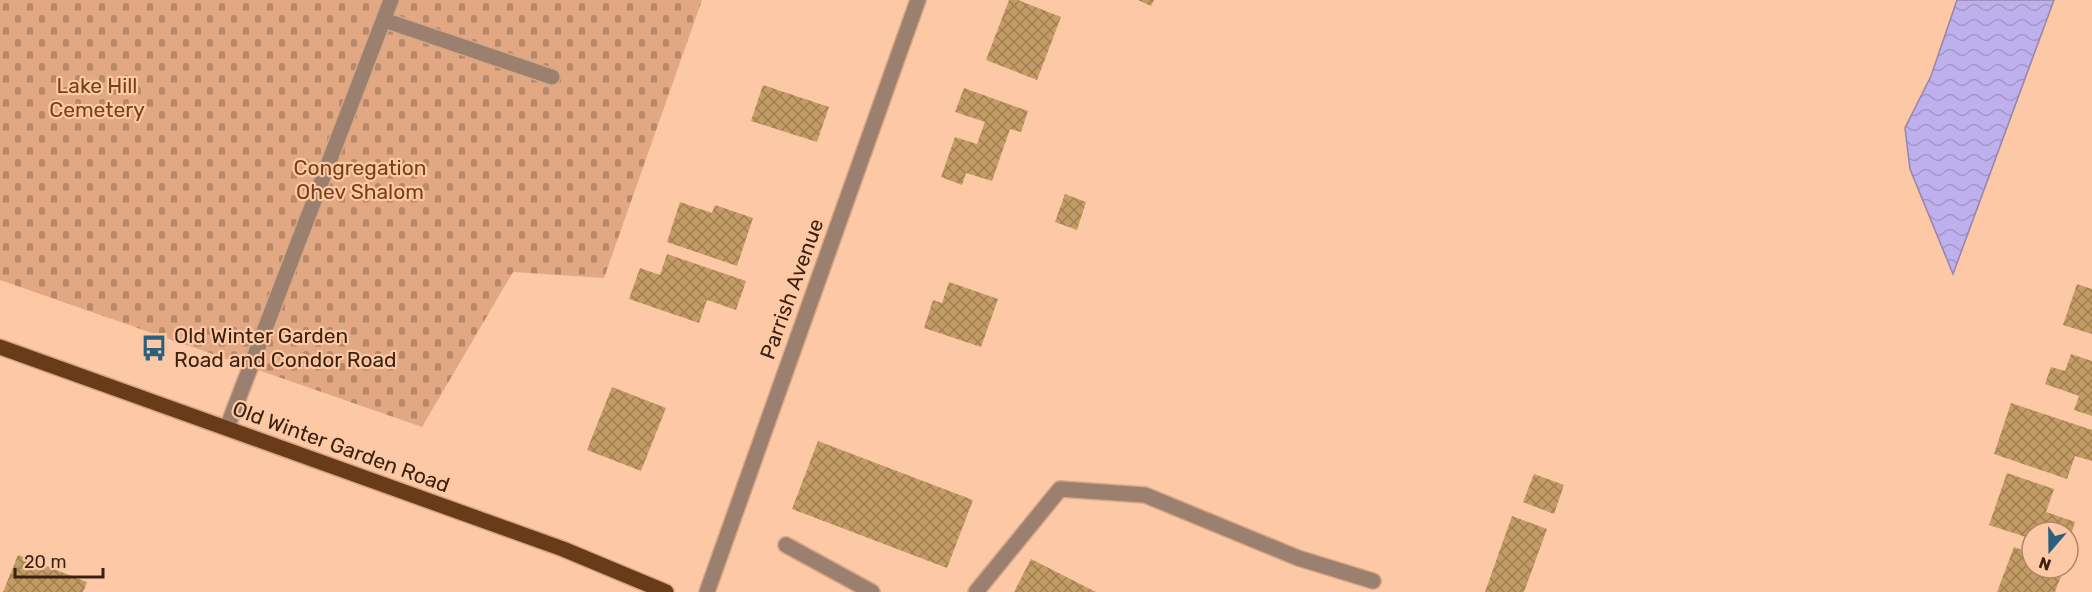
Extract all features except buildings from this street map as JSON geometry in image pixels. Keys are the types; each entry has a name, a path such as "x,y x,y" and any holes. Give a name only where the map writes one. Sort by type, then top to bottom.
{"main road":[{"name":"Old Winter Garden Road","path":"0,347 562,549 666,592"}],"street":[{"path":"227,428 391,0"},
{"name":"Parrish Avenue","path":"707,592 918,0"},
{"path":"384,20 552,77"},
{"path":"976,592 1060,489 1145,495 1298,558 1373,581"},
{"path":"786,545 872,592"}],"green space":[{"name":"Congregation Ohev Shalom","path":"0,0 702,0 604,278 513,272 422,427 0,280"}],"water":[{"path":"1957,0 2054,0 1953,274 1910,169 1905,128 1931,76"}],"place":[{"name":"Old Winter Garden Road and Condor Road","path":"154,348"}],"park label":[{"name":"Lake Hill Cemetery","path":"97,98"}]}
